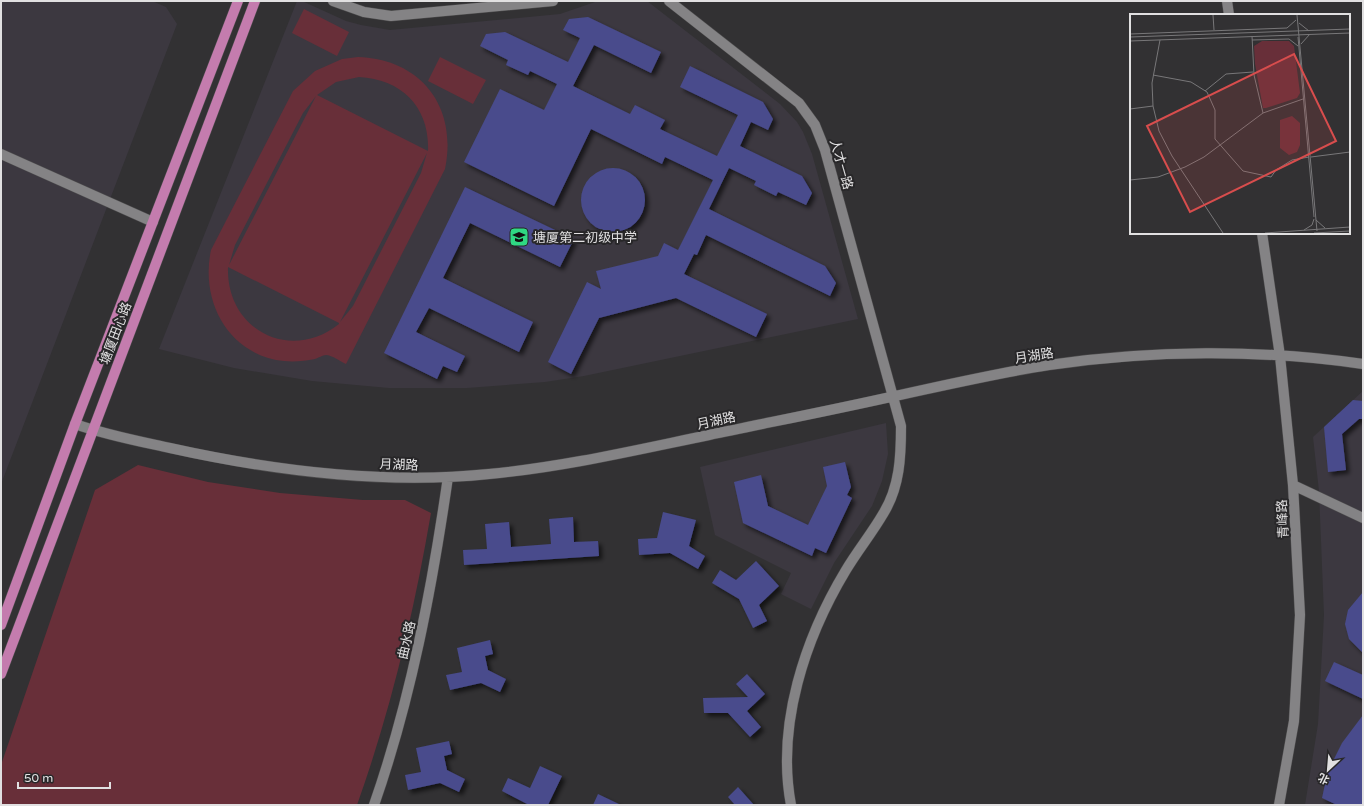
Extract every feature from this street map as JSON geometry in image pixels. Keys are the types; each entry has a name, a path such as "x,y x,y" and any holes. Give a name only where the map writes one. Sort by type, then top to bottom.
{"main road":[{"name":"塘厦田心路","path":"2,619 75,424 238,1"},
{"name":"塘厦田心路","path":"1,674 255,1"}],"street":[{"path":"333,1 364,12 404,16 552,1"},
{"name":"人才一路","path":"669,1 789,93 803,108 815,125 825,150 894,396 901,426 901,456 896,485 884,513 846,570 828,604 799,678 790,717 788,757 791,805"},
{"path":"1227,1 1229,14"},
{"path":"1,154 153,222"},
{"name":"青峰路","path":"1262,234 1280,356 1293,485 1300,615 1294,722 1279,805"},
{"name":"月湖路","path":"75,424 92,430 204,456 267,466 404,479 448,477 526,470 604,458 986,375 1096,360 1156,354 1233,354 1280,356 1363,364"},
{"name":"曲水路","path":"374,805 393,743 420,638 431,585 448,477"},
{"path":"1293,485 1363,518"}],"shaded area":[{"path":"1,1 152,1 166,7 177,24 1,484"},
{"name":"塘厦第二初级中学","path":"297,1 302,1 346,21 390,30 560,14 598,1 647,1 780,104 797,122 812,154 858,319 584,376 545,382 467,388 389,388 312,381 234,368 159,349"},
{"path":"304,9 349,32 337,56 292,33"},
{"path":"358,57 380,60 400,67 417,77 430,90 440,107 446,126 448,146 445,169 346,364 328,355 303,361 284,361 264,357 247,348 233,337 222,322 214,306 210,288 209,269 211,250 293,91 315,71 342,59","holes":["359,77 388,83 400,90 418,109 424,122 428,151 317,95 336,82","316,96 229,265 235,245 303,113","427,153 421,173 353,306 340,322","228,267 339,324 320,335 301,340 282,340 264,334 249,323 238,308 230,289"]},
{"path":"440,57 486,80 473,104 428,81"},
{"path":"1363,391 1363,805 1305,805 1318,724 1324,615 1319,491 1313,437"},
{"path":"886,423 888,454 882,481 872,506 834,563 811,609 781,594 791,573 715,535 700,467"},
{"path":"138,465 208,482 280,493 363,500 405,500 431,513 409,624 391,697 381,733 357,805 1,805 1,765 95,490"}],"building":[{"path":"588,17 661,52 651,73 594,45 573,86 630,114 635,105 665,120 660,129 717,156 738,115 680,87 690,66 763,102 773,119 768,130 751,122 740,146 802,176 812,193 806,205 778,192 776,196 754,185 756,181 729,168 709,209 825,266 836,283 830,296 706,235 697,255 694,254 684,274 767,314 756,337 676,298 599,318 571,374 548,362 587,282 601,289 596,271 658,256 664,243 678,250 713,180 665,157 662,164 591,129 554,206 464,162 500,89 544,110 557,84 530,71 528,75 506,65 508,60 480,46 486,34 505,32 568,62 580,38 563,30 569,19"},
{"path":"613,168 631,174 639,182 645,200 639,218 631,226 613,232 595,226 587,218 581,200 587,182 595,174"},
{"path":"465,187 574,239 560,267 470,223 443,278 533,322 519,352 429,308 416,332 465,356 457,372 443,366 437,379 384,353"},
{"path":"1353,400 1363,401 1363,419 1359,419 1342,434 1346,470 1328,472 1324,427"},
{"path":"845,462 851,487 847,495 852,498 826,553 815,548 812,556 743,523 734,482 761,475 768,506 808,525 827,486 823,467"},
{"path":"663,512 696,520 689,546 705,556 698,569 670,553 639,555 638,539 657,538"},
{"path":"573,517 574,542 598,541 599,556 464,565 463,550 487,549 485,524 509,522 511,547 551,544 549,519"},
{"path":"756,561 779,586 759,605 767,621 753,628 739,599 712,583 720,570 736,580"},
{"path":"1363,592 1363,653 1349,639 1345,624 1348,610"},
{"path":"490,640 493,654 485,656 488,670 506,679 500,692 481,683 450,690 446,675 462,672 457,648"},
{"path":"1334,662 1363,675 1363,699 1325,681"},
{"path":"747,674 765,694 747,711 761,727 750,737 728,713 704,713 703,698 748,697 736,684"},
{"path":"1363,715 1363,805 1337,805 1322,798 1329,769 1342,743"},
{"path":"449,741 452,754 444,756 447,770 465,779 459,792 440,783 408,790 405,775 421,772 416,748"},
{"path":"540,766 562,776 548,805 529,805 502,791 508,778 530,788"},
{"path":"738,787 754,805 735,805 728,797"},
{"path":"598,794 621,805 593,805"}],"place":[{"name":"塘厦第二初级中学","path":"519,237"}]}
